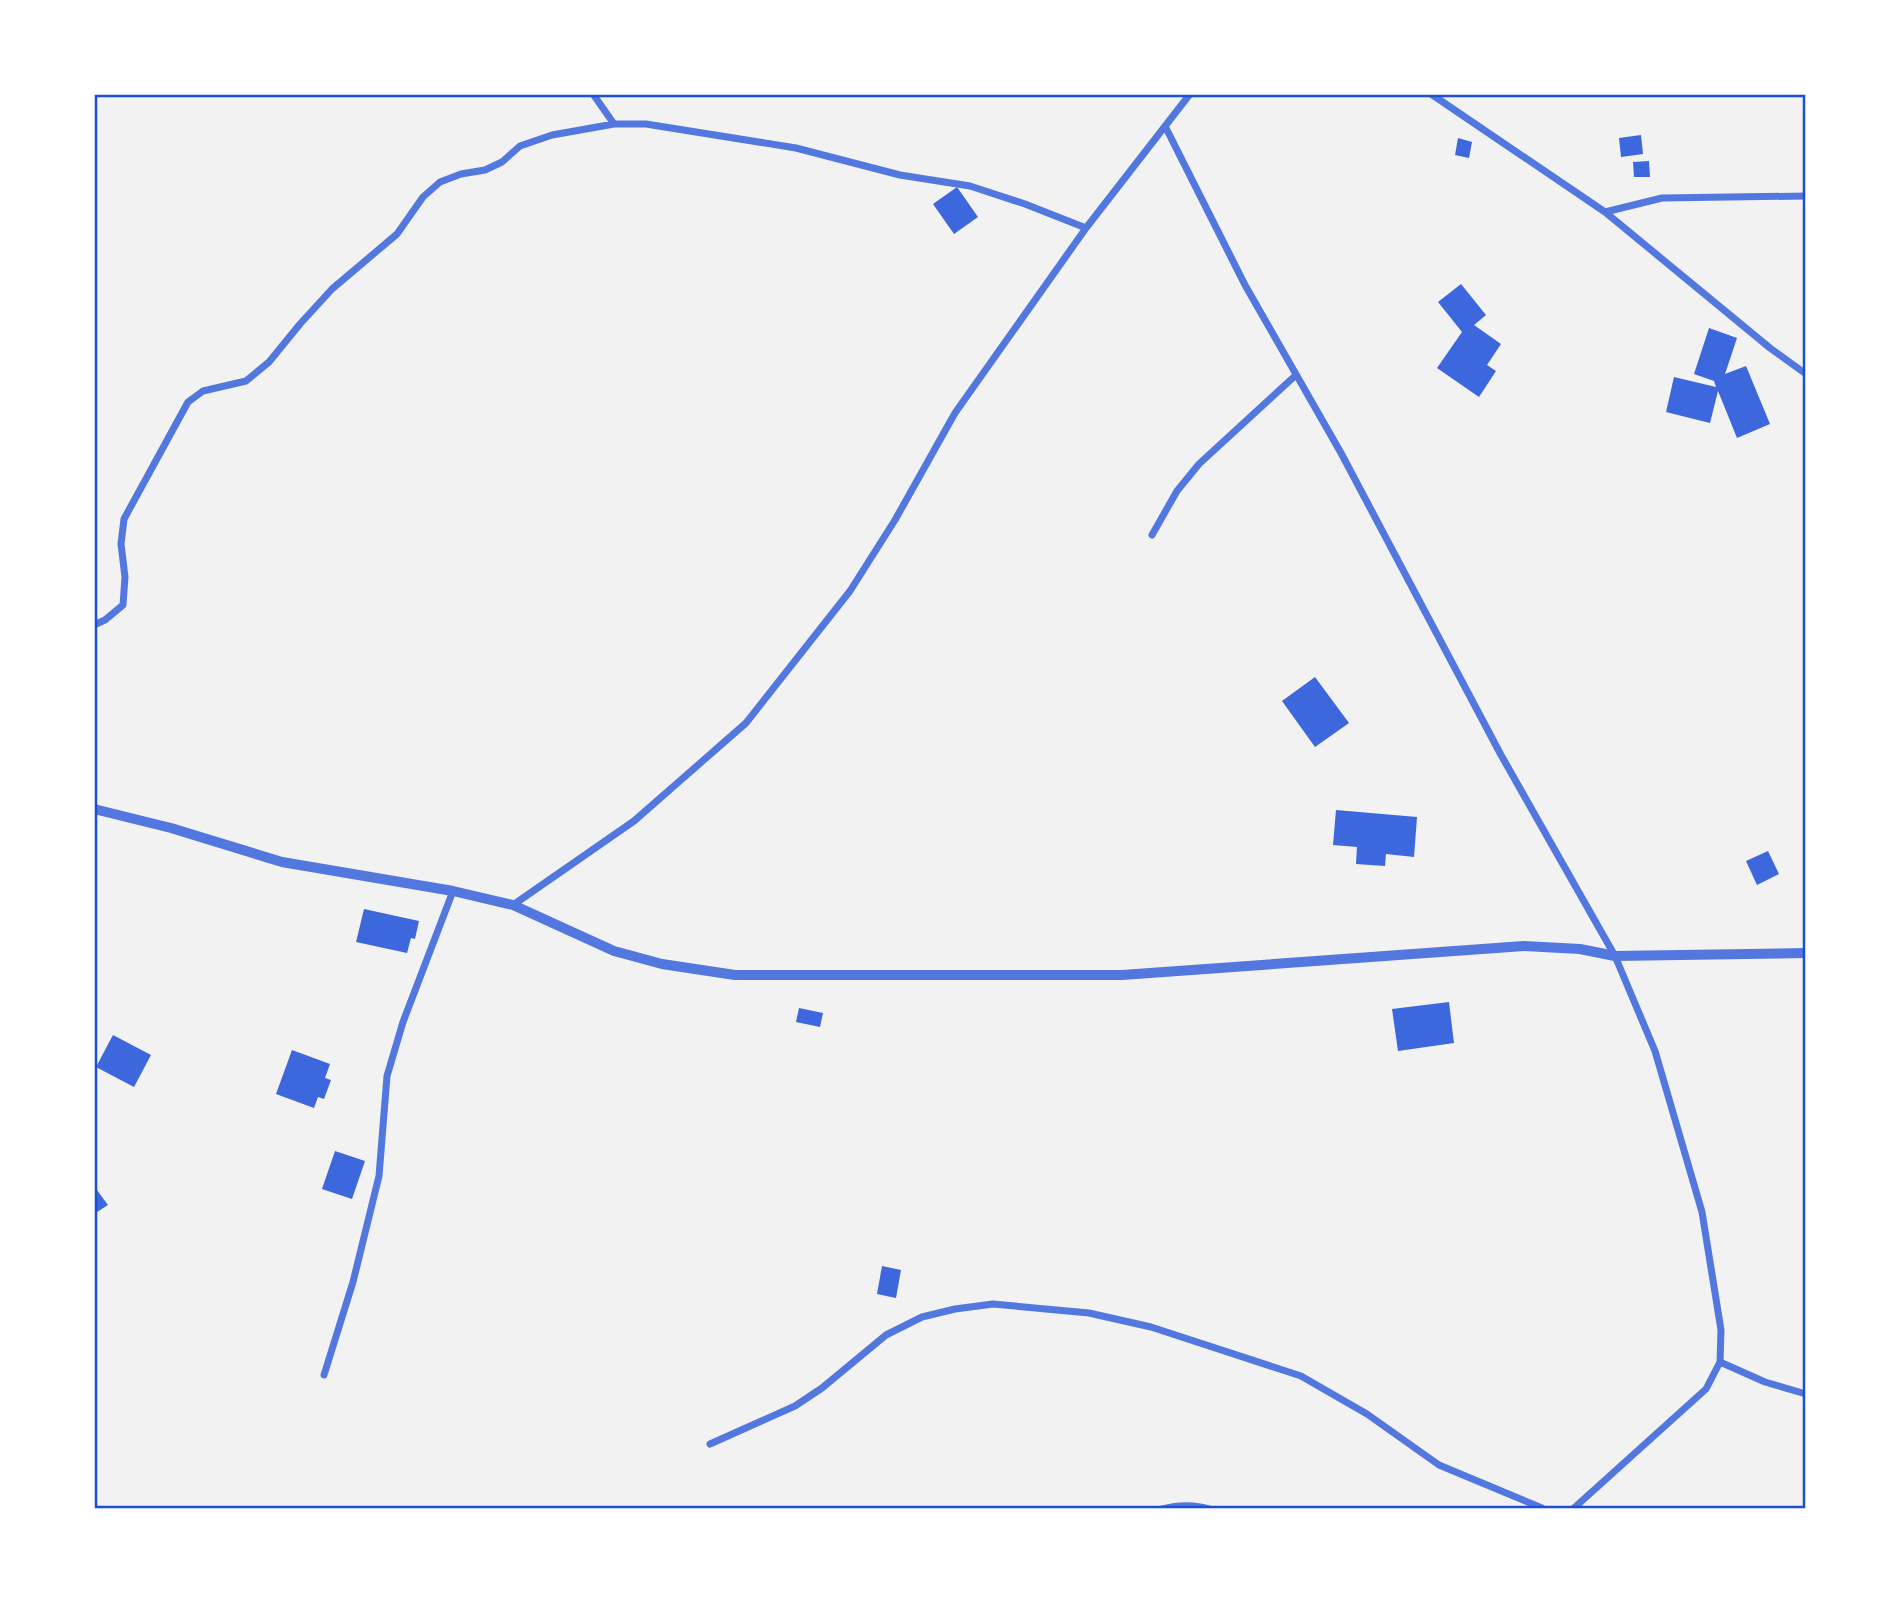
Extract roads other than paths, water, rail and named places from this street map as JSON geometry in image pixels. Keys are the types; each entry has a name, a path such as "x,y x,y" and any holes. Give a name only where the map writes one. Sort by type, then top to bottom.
{"street":[{"path":"593,94 614,124"},
{"path":"513,905 634,821 746,723 850,590 895,520 955,413 1086,229 1189,94"},
{"path":"1431,94 1605,212 1805,374"},
{"path":"94,625 105,620 122,605 125,577 121,544 124,519 188,402 203,391 246,381 268,362 332,289 397,234 423,197 440,182 461,174 485,170 502,162 520,146 552,135 614,124 646,124 796,148 900,175 970,186 1025,204 1086,229"},
{"path":"1165,126 1245,285 1341,453 1501,755 1615,956 1655,1051 1702,1212 1721,1330 1720,1362 1706,1390 1574,1508"},
{"path":"1605,212 1662,198 1805,196"},
{"path":"1152,535 1177,491 1199,464 1296,375"},
{"path":"94,809 171,828 282,862 453,891 513,905 614,951 662,964 735,975 1122,975 1524,946 1580,949 1615,956 1805,953"},
{"path":"324,1375 354,1282 379,1175 387,1076 403,1023 453,891"},
{"path":"710,1444 795,1406 822,1388 886,1335 922,1317 993,1304 1089,1313 1151,1327 1301,1376 1367,1414 1439,1465 1542,1508"},
{"path":"1720,1362 1765,1382 1805,1394"}],"lane":[{"path":"1161,1508 1200,1505 1210,1508"}]}
